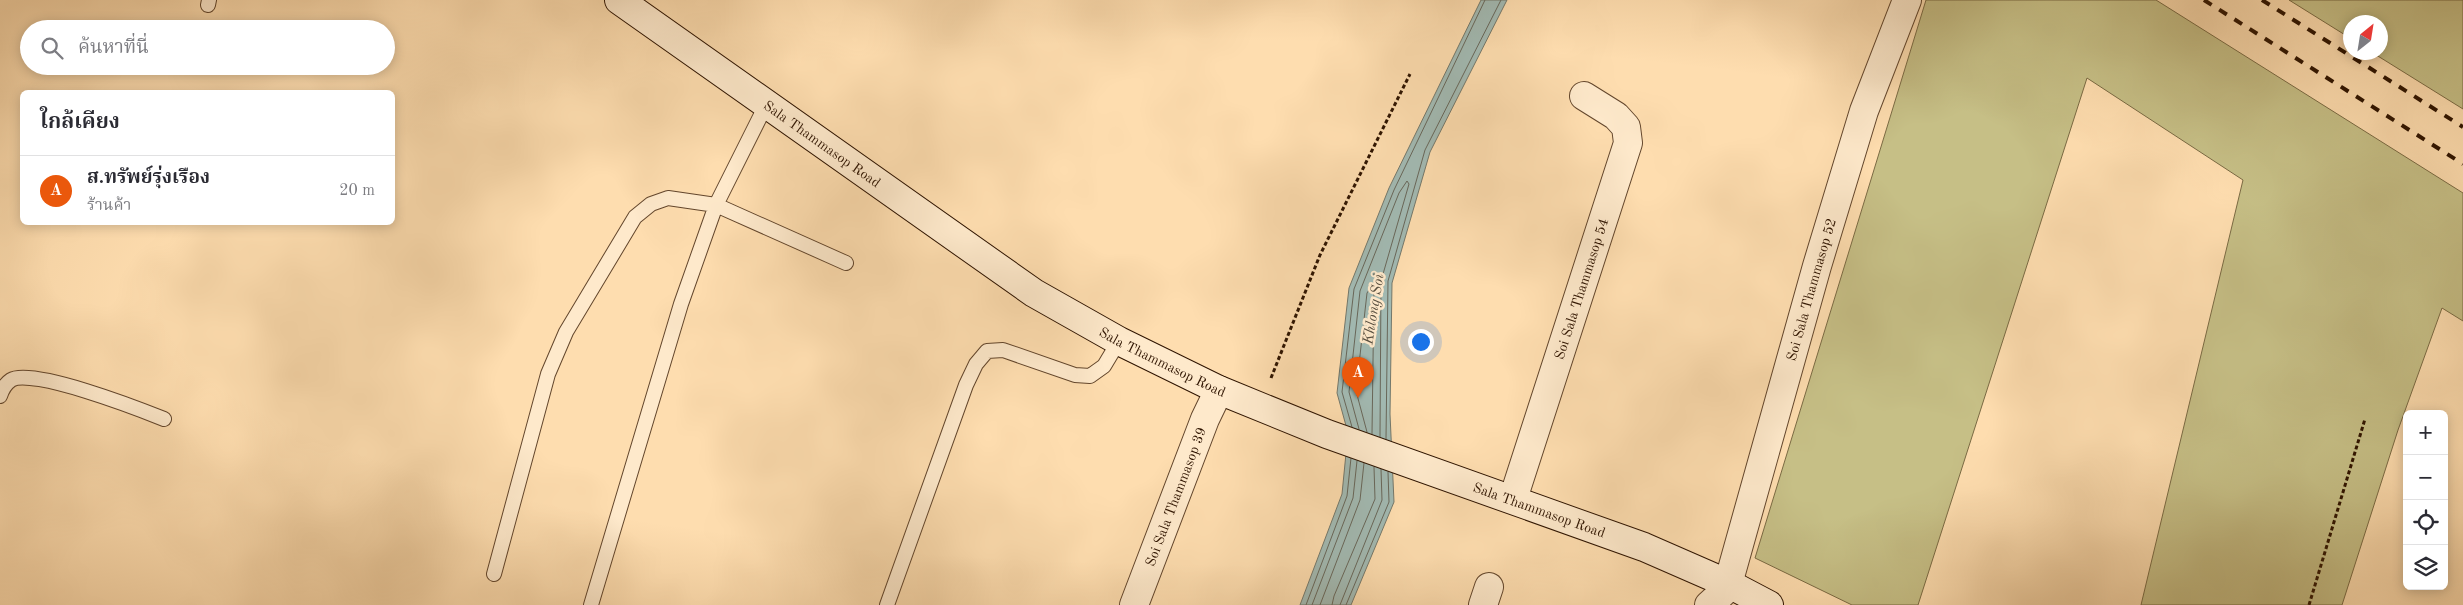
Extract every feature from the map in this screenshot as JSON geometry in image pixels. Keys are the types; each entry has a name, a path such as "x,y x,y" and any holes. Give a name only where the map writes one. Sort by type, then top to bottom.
{"street":[{"name":"Sala Thammasop Road","path":"619,0 1034,293 1119,342 1219,390 1260,407 1327,434 1406,460 1644,547 1730,584 1769,605"},
{"name":"Soi Sala Thammasop 52","path":"1730,584 1816,266 1864,111 1906,0"},
{"name":"Soi Sala Thammasop 54","path":"1513,499 1628,143 1626,127 1616,116 1584,96"},
{"name":"Soi Sala Thammasop 39","path":"1134,605 1205,419 1219,390"},
{"path":"1710,605 1730,584"}],"lane":[{"path":"592,605 681,304 716,205 766,105"},
{"path":"494,574 548,374 566,332 635,217 652,204 668,198 716,205 846,263"},
{"path":"887,605 966,385 976,364 986,351 1003,350 1074,376 1090,376 1104,366 1119,342"},
{"path":"0,396 2,389 12,380 29,377 112,400 164,419"}],"path":[{"path":"1260,407 1320,256 1410,74"},
{"path":"2309,605 2365,419"}],"shaded area":[{"path":"1926,0 2156,0 2463,193 2463,321 2442,308 2405,410 2403,410 2403,416 2342,605 2141,605 2243,180 2087,78 1918,605 1852,605 1755,558"},
{"path":"2289,0 2463,0 2463,109 2384,60 2388,60 2388,15 2343,15 2343,34"}],"water":[{"name":"Khlong Soi","path":"1481,0 1507,0 1430,152 1392,283 1390,414 1394,502 1351,605 1300,605 1342,494 1348,433 1337,393 1349,288 1389,188"}],"railway":[{"path":"2204,0 2463,164"},
{"path":"2262,0 2463,127"}],"place":[{"name":"ส.ทรัพย์รุ่งเรือง","path":"1358,398"}]}
